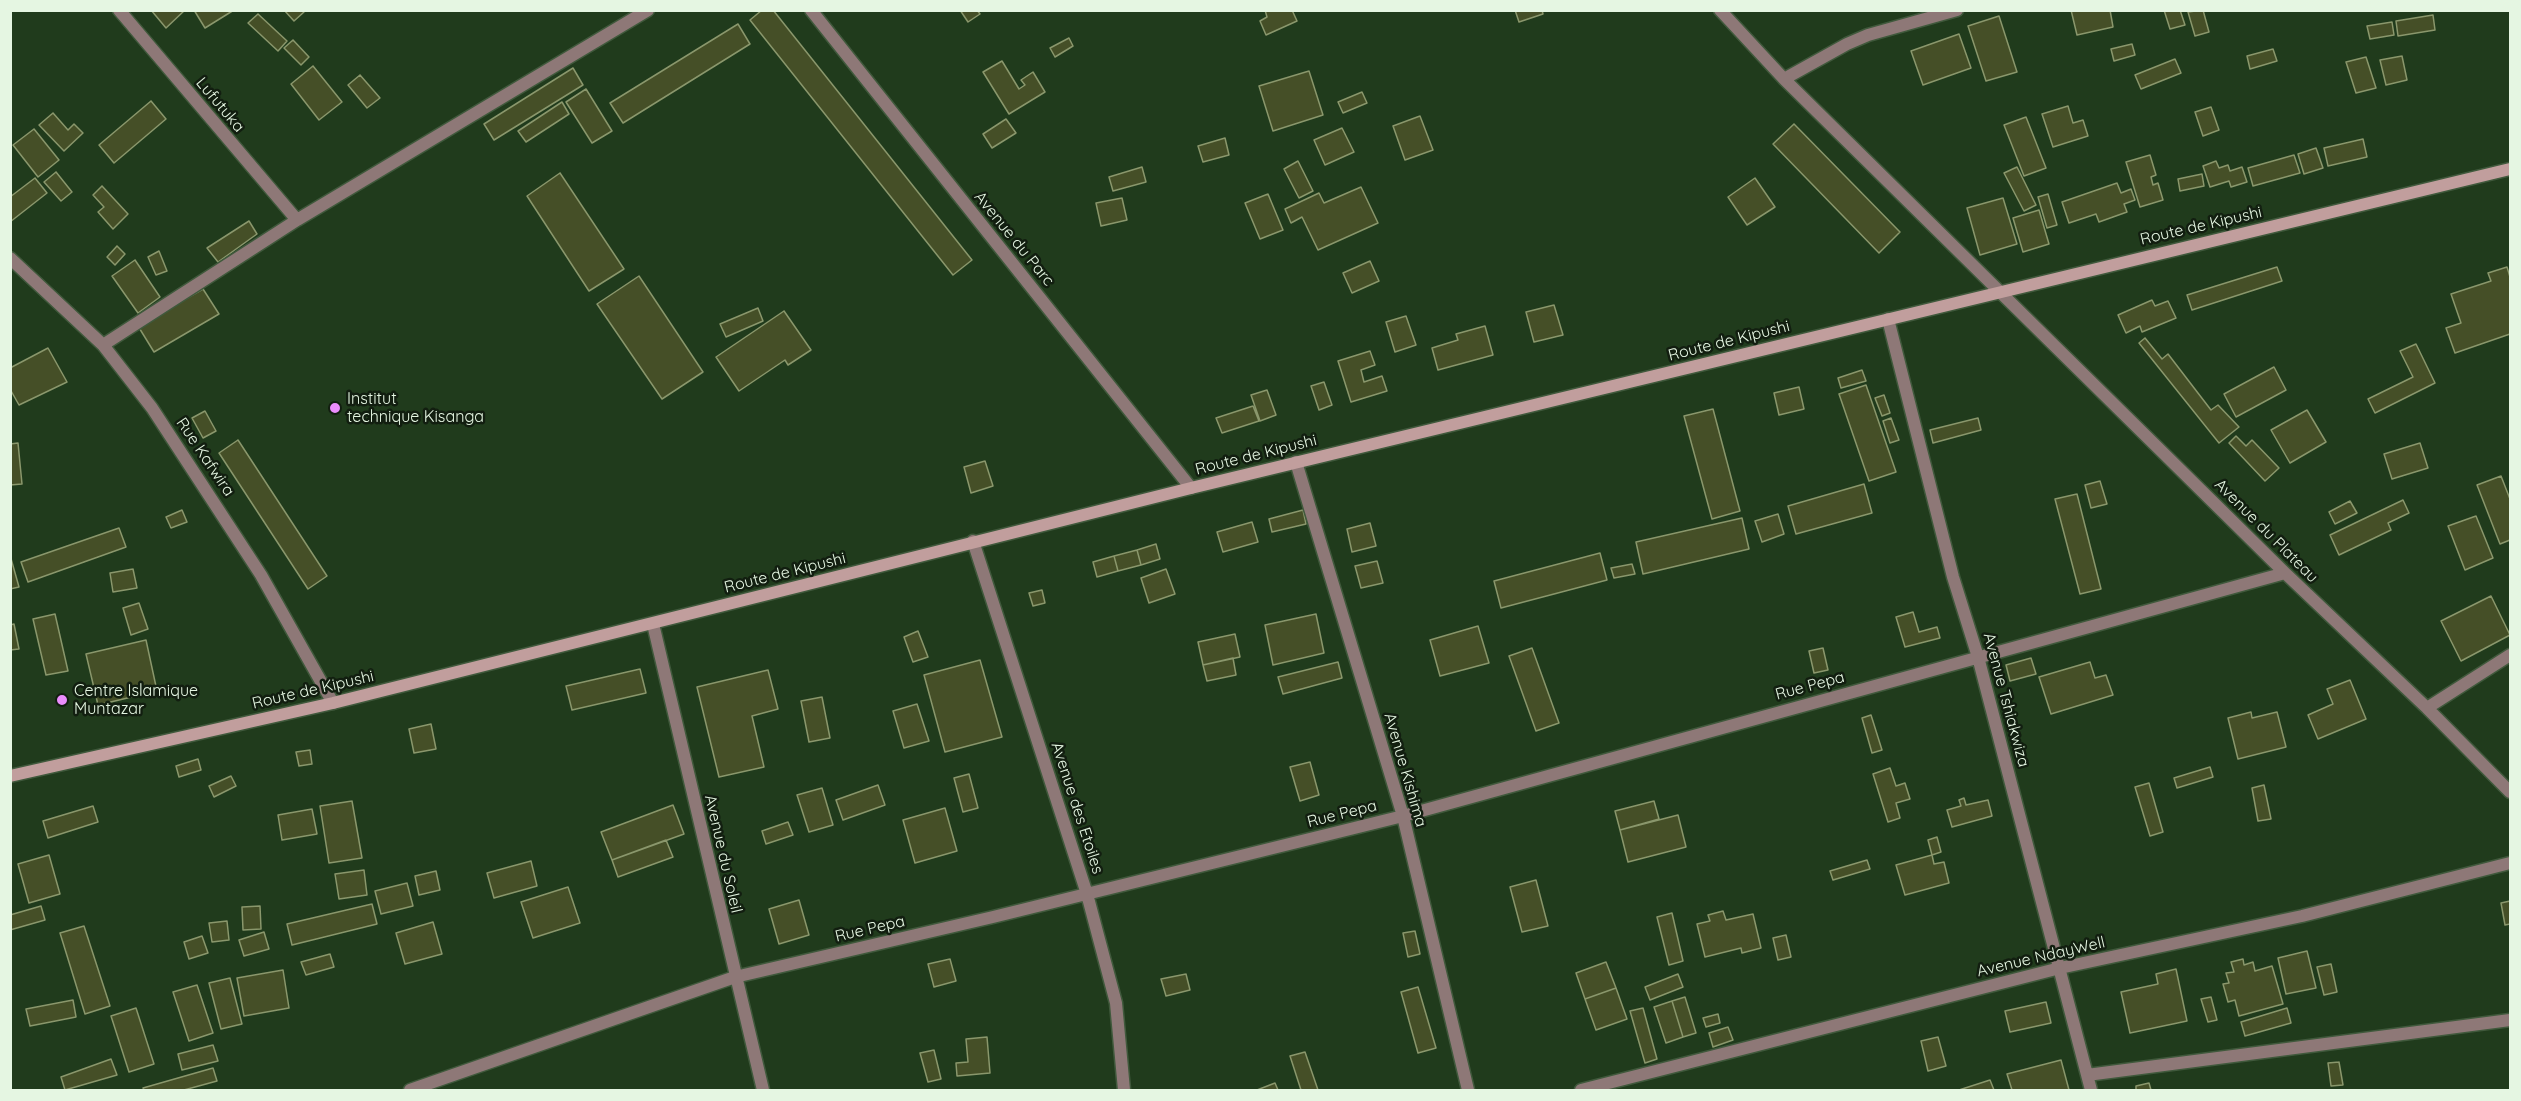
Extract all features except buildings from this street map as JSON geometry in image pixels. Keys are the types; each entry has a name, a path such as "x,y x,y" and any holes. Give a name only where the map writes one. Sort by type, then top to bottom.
{"main road":[{"name":"Route de Kipushi","path":"10,776 333,704 973,541 2511,169"}],"street":[{"name":"Lufutuka","path":"119,10 297,220"},
{"path":"103,345 297,220 648,10"},
{"name":"Avenue du Parc","path":"811,10 1191,488"},
{"name":"Avenue du Plateau","path":"1720,10 1784,79 2285,573 2427,708 2511,792"},
{"path":"1784,79 1868,35 1957,10"},
{"name":"Rue Kafwira","path":"10,258 103,345 152,408 261,575 333,704"},
{"name":"Avenue Tshiakwiza","path":"1888,319 1953,577 1978,657 2091,1090"},
{"name":"Avenue Kishima","path":"1296,462 1403,816 1468,1090"},
{"name":"Avenue des Etoiles","path":"973,541 1087,894 1116,1003 1124,1090"},
{"name":"Rue Pepa","path":"410,1090 735,977 1403,816 2285,573"},
{"name":"Avenue du Soleil","path":"653,624 763,1090"},
{"path":"2427,708 2511,655"},
{"name":"Avenue NdayWell","path":"1581,1090 2060,968 2302,916 2511,863"},
{"path":"2087,1075 2511,1020"}],"place":[{"name":"Institut technique Kisanga","path":"335,408"},
{"name":"Centre Islamique Muntazar","path":"62,700"}]}
